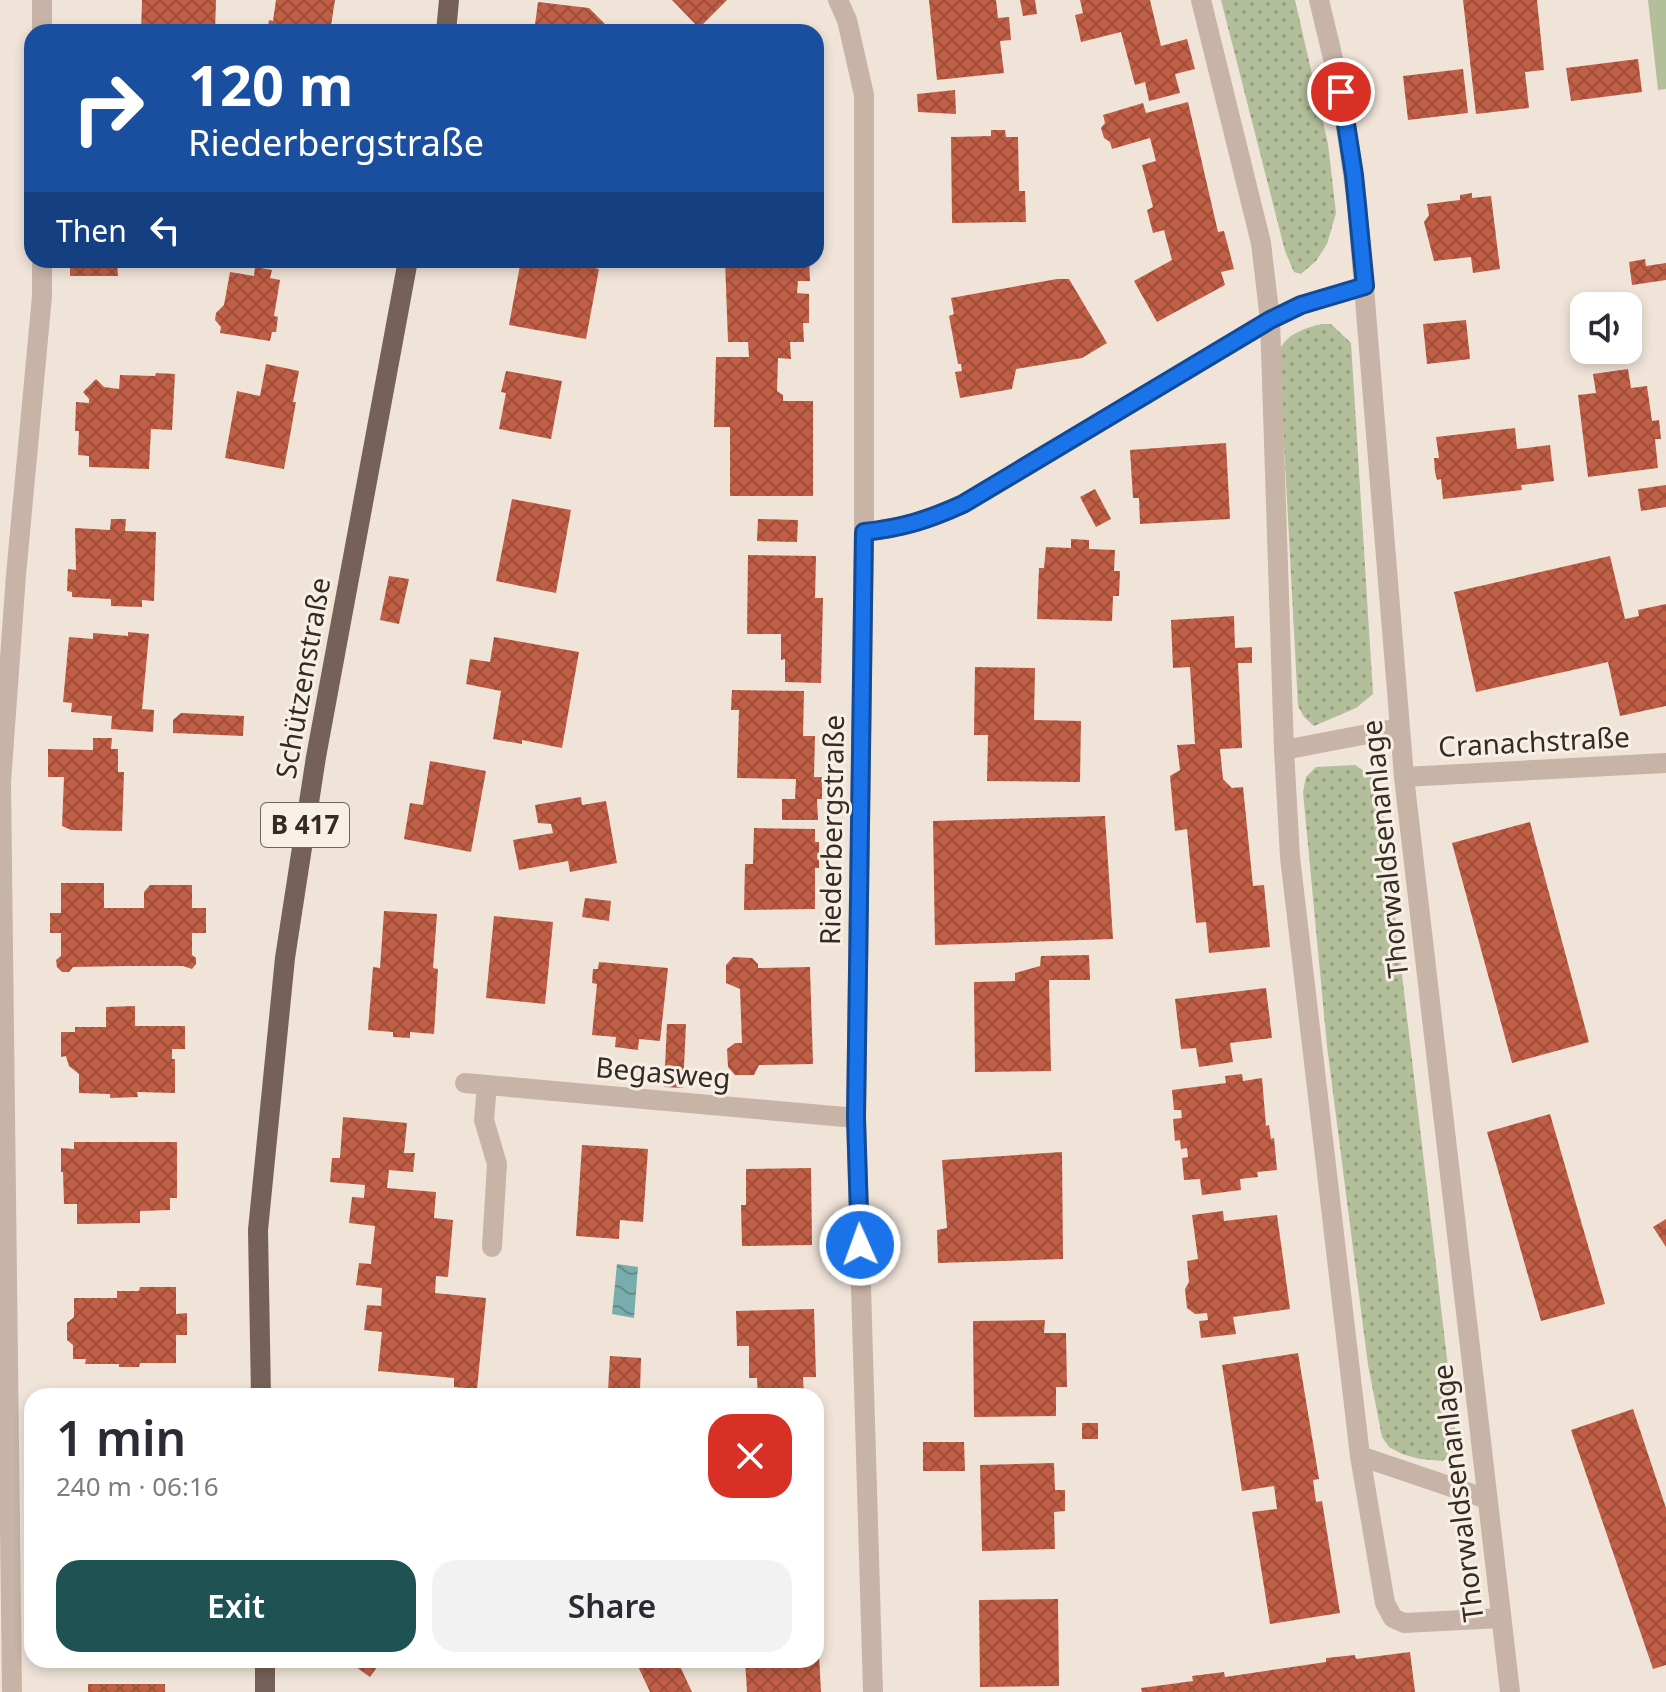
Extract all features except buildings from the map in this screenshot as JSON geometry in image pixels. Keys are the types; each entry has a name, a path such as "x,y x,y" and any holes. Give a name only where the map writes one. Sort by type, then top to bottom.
{"main road":[{"path":"447,24 449,0"},
{"name":"Schützenstraße","path":"261,1388 258,1230 285,958 316,757 407,268"},
{"path":"265,1668 265,1692"}],"street":[{"path":"42,0 42,24"},
{"name":"Riederbergstraße","path":"838,0 859,62 864,95 864,532 856,1118 873,1692"},
{"path":"1201,0 1261,243 1270,320 1290,857 1360,1456 1385,1603 1393,1618 1404,1623 1501,1618"},
{"name":"Thorwaldsenanlage","path":"1319,0 1350,147 1365,286 1404,777 1510,1692"},
{"path":"12,1692 1,782 42,268"},
{"path":"864,532 897,529 928,520 963,504 1270,320 1301,305 1365,286"},
{"path":"1284,750 1399,728"},
{"name":"Cranachstraße","path":"1404,777 1666,763"},
{"name":"Begasweg","path":"465,1083 856,1118"},
{"path":"487,1085 484,1120 497,1164 492,1247"},
{"path":"1360,1456 1487,1499"}],"green space":[{"path":"1221,0 1295,0 1328,144 1336,213 1327,244 1316,261 1301,274 1294,272 1285,251"},
{"path":"1648,0 1666,0 1666,89 1658,90"},
{"path":"1321,324 1331,324 1351,343 1373,694 1356,708 1314,726 1298,706 1279,351 1291,336"},
{"path":"1355,765 1370,775 1380,787 1457,1444 1451,1455 1442,1461 1402,1454 1389,1447 1382,1437 1368,1365 1327,1046 1303,792 1306,777 1316,767"}],"water":[{"path":"617,1264 638,1267 634,1318 612,1314"}],"route":[{"path":"860,1245 856,1118 864,532 897,529 928,520 963,504 1270,320 1301,305 1365,286 1354,175 1341,92"}]}
